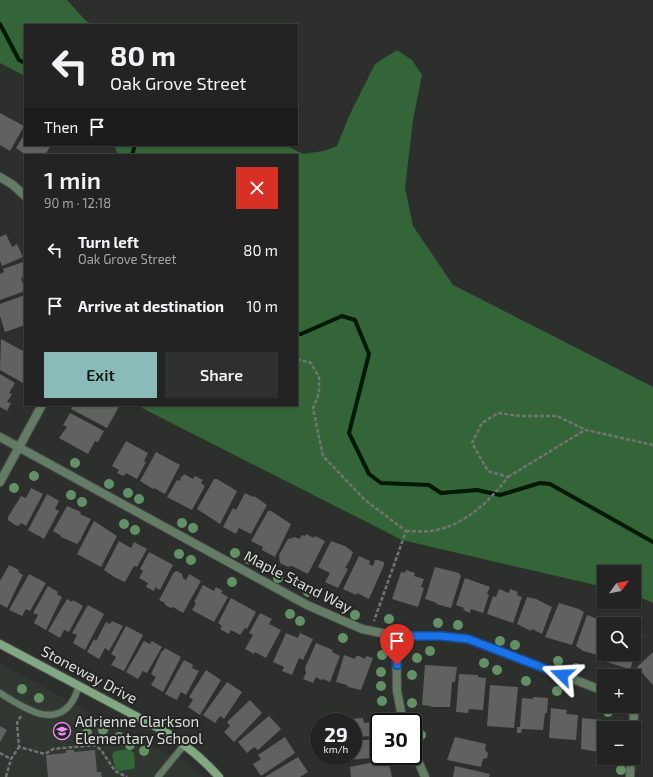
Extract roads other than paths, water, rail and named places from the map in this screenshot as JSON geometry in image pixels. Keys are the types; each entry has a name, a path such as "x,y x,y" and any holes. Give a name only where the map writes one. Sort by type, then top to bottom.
{"street":[{"path":"0,177 14,185 24,195"},
{"path":"0,482 41,406"},
{"name":"Maple Stand Way","path":"0,437 306,605 336,619 370,630 396,636 441,636 468,639 597,688"},
{"path":"396,636 397,690 401,713"},
{"name":"Stoneway Drive","path":"0,644 164,731 185,744 219,777"},
{"path":"419,765 424,777"},
{"path":"630,777 631,765"}],"lane":[{"path":"0,693 25,708 47,716 53,715 68,707 79,686"},
{"path":"158,777 185,744"}],"waterway":[{"path":"0,24 19,60 24,62"},
{"path":"132,154 135,146"},
{"path":"298,334 342,316 355,320 369,354 349,433 369,474 381,483 429,485 441,493 477,490 500,495 540,483 550,484 653,542"}],"place":[{"name":"Adrienne Clarkson Elementary School","path":"62,731"}]}
